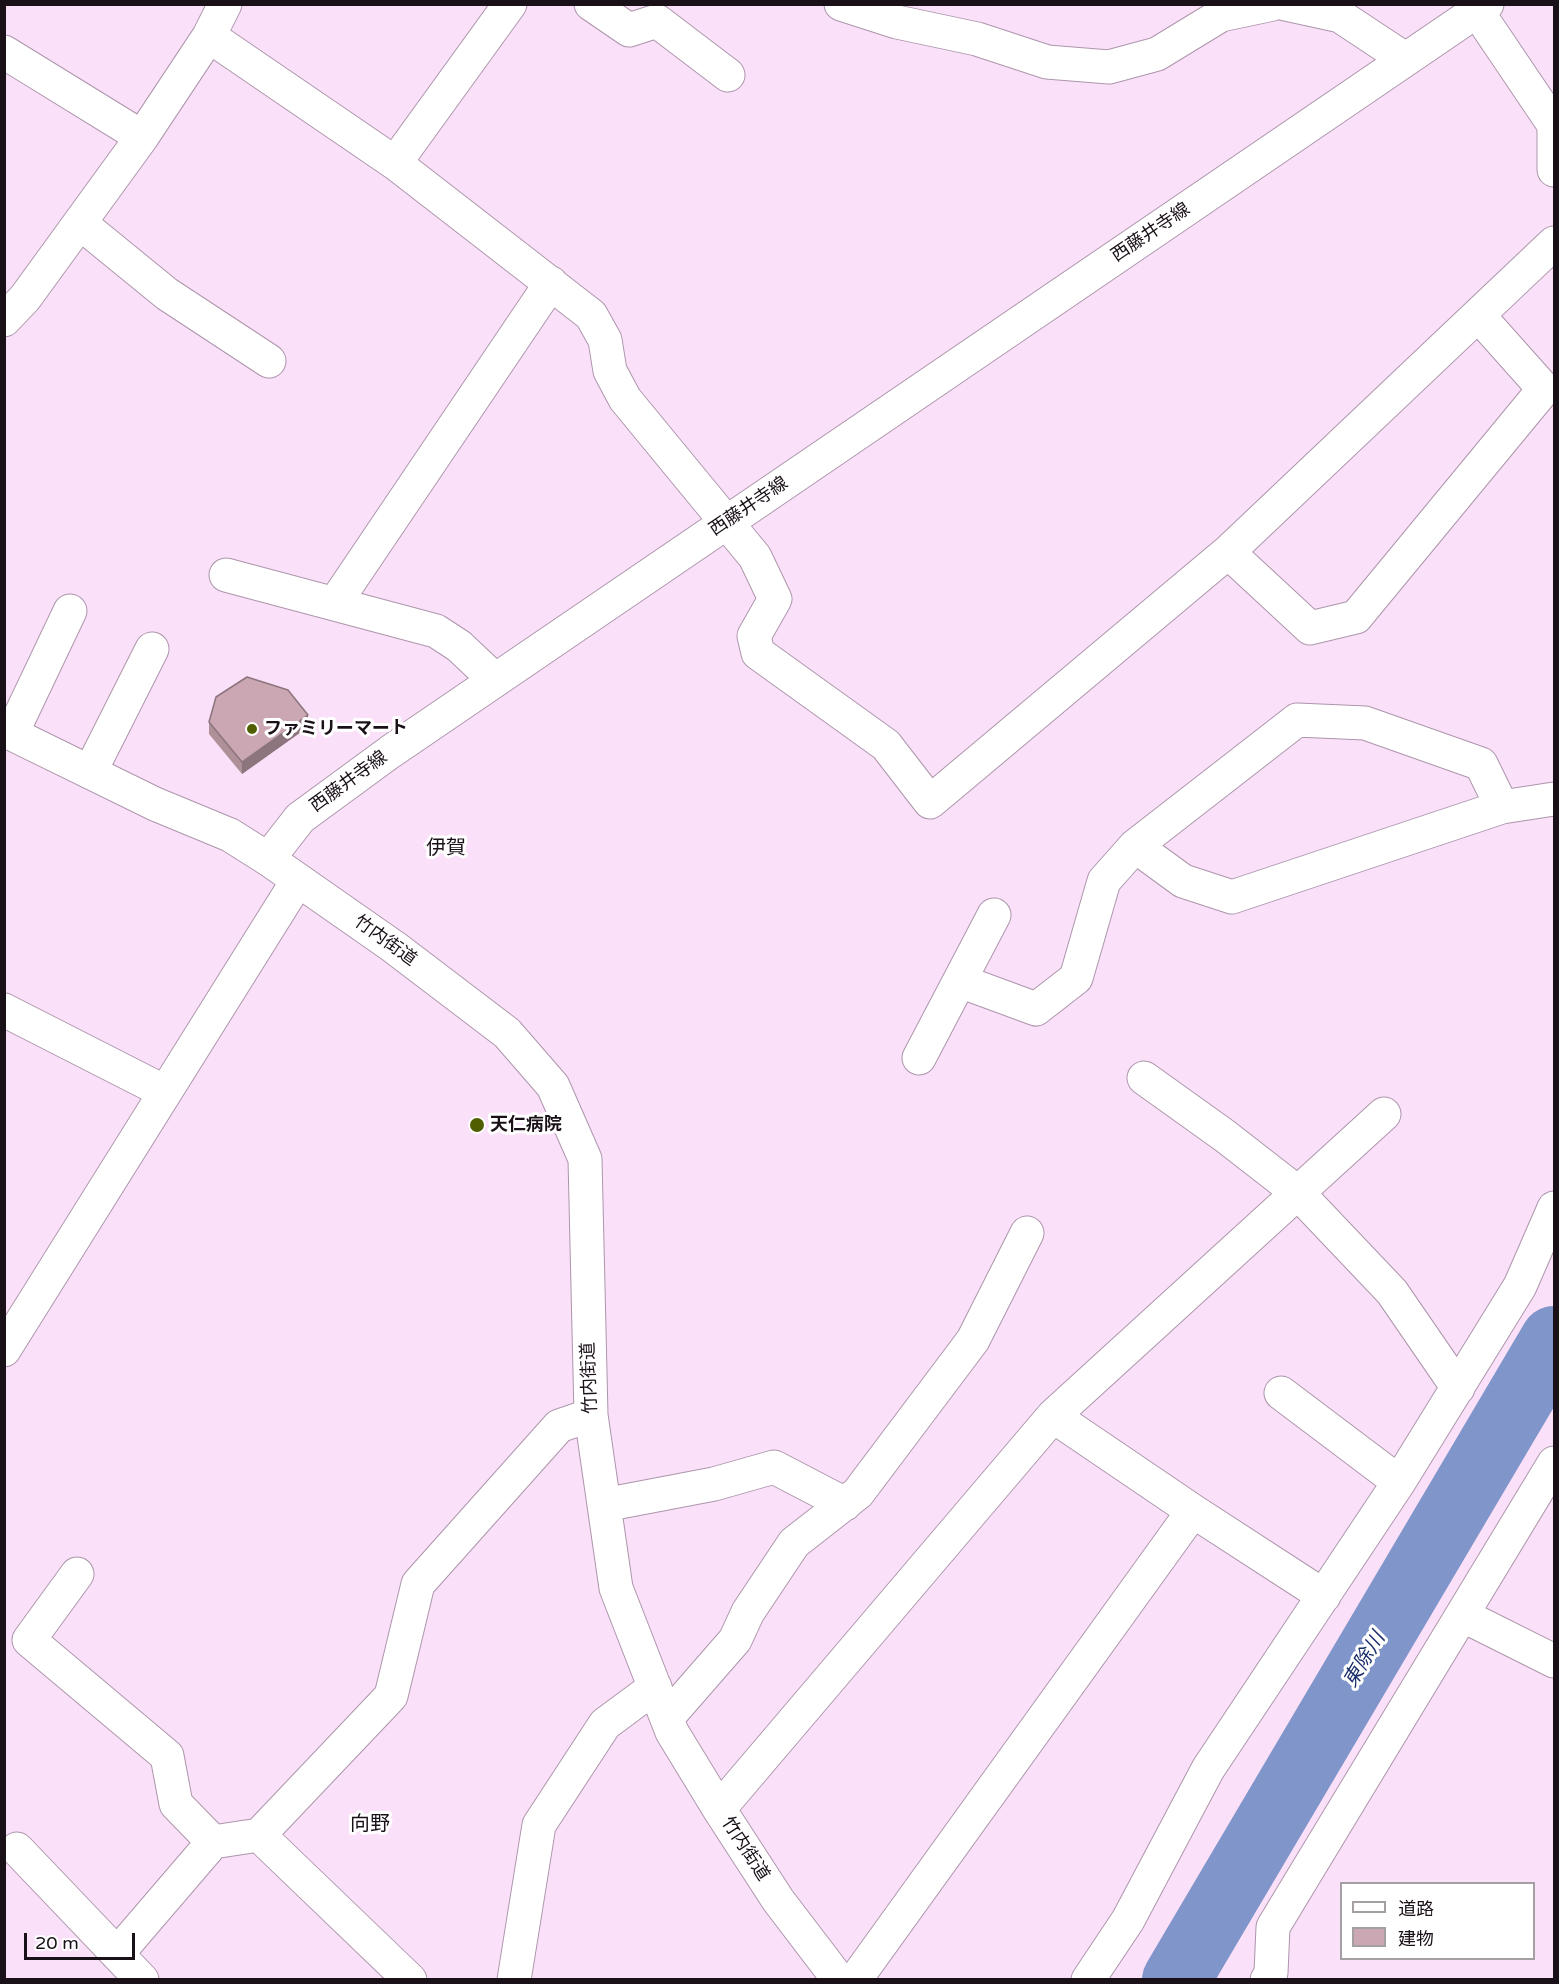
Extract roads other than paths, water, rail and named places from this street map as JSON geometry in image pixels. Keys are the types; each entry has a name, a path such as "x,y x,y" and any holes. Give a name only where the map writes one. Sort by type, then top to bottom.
{"street":[{"path":"11,301 80,223 142,137 209,36 225,4"},
{"path":"395,162 510,4"},
{"path":"591,4 629,30 657,21 728,75"},
{"path":"841,4 897,22 977,39 1047,62 1109,66 1157,54 1221,15 1273,4"},
{"path":"1286,4 1340,16 1405,59"},
{"path":"1482,8 1554,125 1554,170"},
{"name":"西藤井寺線","path":"268,859 300,818 390,752 1482,8"},
{"path":"209,36 395,162 591,315 605,340 610,371 625,399 755,557 776,598 754,636 758,653 886,745 930,802 1228,552 1554,243"},
{"path":"4,52 142,137"},
{"path":"80,223 167,294 269,361"},
{"path":"334,603 551,283"},
{"path":"1228,552 1310,628 1356,617 1544,389 1478,315"},
{"path":"226,575 436,631 459,646 495,681"},
{"path":"70,611 8,732 155,804 230,835 268,859"},
{"path":"90,772 152,649"},
{"path":"960,981 1036,1009 1076,978 1104,881 1135,846 1297,720 1365,723 1481,764 1502,807"},
{"path":"1135,846 1183,881 1232,897 1502,807 1554,799"},
{"name":"竹内街道","path":"268,859 394,947 507,1033 553,1086 585,1159 591,1415 616,1588 672,1732 778,1900 838,1980"},
{"path":"4,1350 298,880"},
{"path":"919,1058 994,915"},
{"path":"4,1010 165,1092"},
{"path":"1144,1078 1225,1136 1297,1192 1392,1292 1458,1388"},
{"path":"719,1809 1053,1416 1384,1114"},
{"path":"1088,1980 1128,1920 1208,1769 1399,1482 1520,1286 1554,1208"},
{"path":"667,1718 735,1640 748,1612 794,1543 858,1493 973,1340 1027,1233"},
{"path":"1281,1393 1399,1482"},
{"path":"117,1954 213,1842 259,1835 391,1696 418,1584 559,1426 591,1415"},
{"path":"1053,1416 1324,1596"},
{"path":"1267,1980 1271,1973 1273,1927 1554,1463"},
{"path":"604,1505 714,1484 774,1467 845,1504"},
{"path":"855,1980 1193,1511"},
{"path":"77,1574 29,1640 167,1756 176,1804 213,1842"},
{"path":"1462,1615 1554,1661"},
{"path":"514,1980 539,1825 605,1724 655,1686"},
{"path":"259,1835 410,1980"},
{"path":"17,1849 142,1980"}],"waterway":[{"name":"東除川","path":"1176,1980 1554,1340"}],"place":[{"name":"ファミリーマート","path":"252,729"},
{"name":"天仁病院","path":"477,1125"}],"district":[{"name":"伊賀","path":"446,849"},
{"name":"向野","path":"370,1825"}]}
